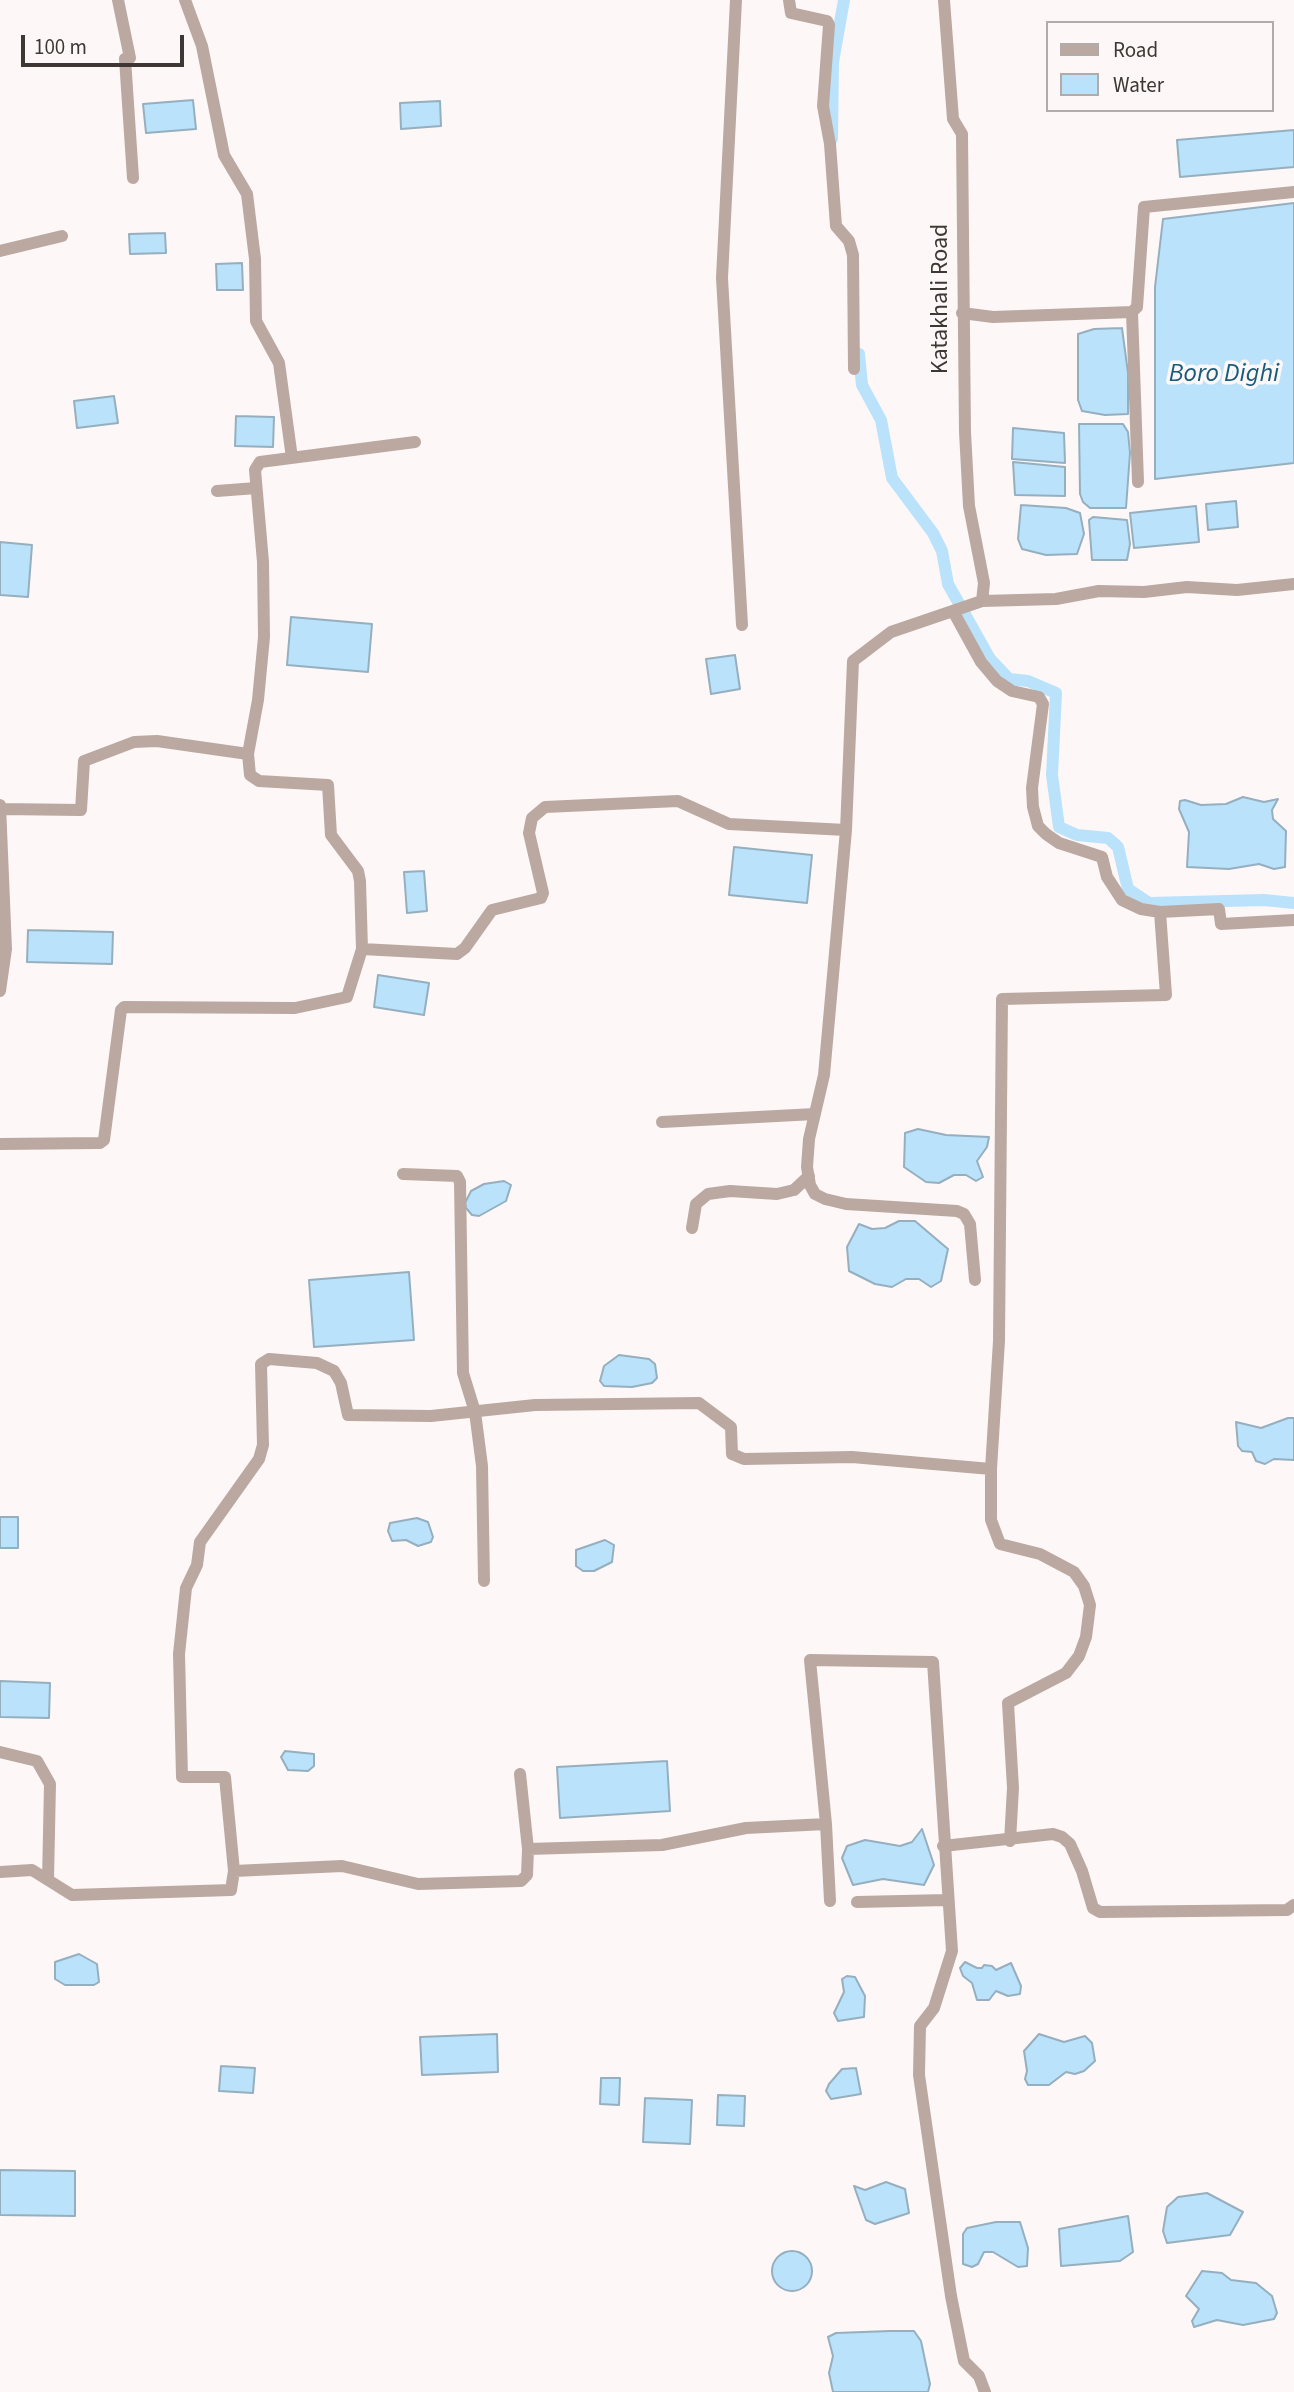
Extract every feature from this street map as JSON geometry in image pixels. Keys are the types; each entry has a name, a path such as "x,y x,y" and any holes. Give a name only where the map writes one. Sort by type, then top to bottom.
{"street":[{"path":"118,0 131,58 125,59 133,178"},
{"path":"184,0 202,46 224,155 247,194 255,259 256,321 279,363 292,458"},
{"path":"736,0 722,278 742,625"},
{"path":"789,0 791,13 827,21 828,25 823,106 830,144 836,226 849,241 853,255 854,369"},
{"name":"Katakhali Road","path":"944,0 953,119 962,134 962,313 968,481 984,583 982,601"},
{"path":"962,313 993,317 1132,312 1137,307 1144,207 1294,192"},
{"path":"0,251 62,236"},
{"path":"1132,312 1138,482"},
{"path":"0,1144 100,1143 104,1140 122,1008 295,1008 343,999 349,992 362,949 360,876 331,835 328,785 254,780 248,754 258,700 264,637 256,465 415,442"},
{"path":"217,491 256,488"},
{"path":"975,1280 970,1224 964,1214 957,1211 846,1204 825,1199 815,1194 809,1176 808,1139 824,1075 846,830 853,661 891,632 982,601 1056,599 1099,591 1144,592 1187,587 1237,590 1294,584"},
{"path":"953,611 981,662 997,681 1012,691 1039,697 1043,704 1032,788 1038,826 1059,843 1102,857 1107,877 1122,900 1141,909 1160,912 1220,909 1221,924 1294,920"},
{"path":"0,991 6,949 1,807 81,810 84,761 134,742 157,741 248,754"},
{"path":"362,949 457,954 465,948 492,910 541,898 529,832 532,818 545,807 678,801 729,824 846,830"},
{"path":"1010,1841 1013,1788 1009,1703 1066,1673 1079,1656 1086,1637 1090,1605 1084,1587 1074,1572 1040,1554 1000,1544 990,1520 999,1341 1002,999 1166,995 1160,912"},
{"path":"662,1122 815,1114"},
{"path":"403,1174 457,1175 460,1182 463,1373 475,1412 482,1466 484,1581"},
{"path":"692,1228 696,1203 708,1194 730,1191 776,1194 794,1190 809,1176"},
{"path":"0,1872 32,1870 72,1895 231,1890 234,1871 225,1777 181,1777 179,1654 187,1588 197,1565 200,1542 259,1459 263,1445 261,1364 269,1359 293,1358 317,1363 334,1371 341,1383 348,1415 430,1416 535,1405 699,1403 731,1427 732,1454 744,1459 852,1457 991,1469"},
{"path":"830,1901 826,1824 810,1660 933,1662 952,1951 934,2008 920,2026 919,2075 951,2296 964,2361 979,2376 985,2392"},
{"path":"0,1752 37,1760 50,1784 48,1880"},
{"path":"234,1871 342,1866 418,1884 521,1881 527,1875 528,1849 520,1774"},
{"path":"528,1849 662,1845 747,1828 826,1824"},
{"path":"943,1846 1010,1841 1053,1834 1062,1837 1070,1844 1082,1871 1093,1908 1100,1912 1287,1910 1294,1905"},
{"path":"857,1902 947,1900"}],"water":[{"path":"193,100 196,129 146,133 143,104"},
{"path":"440,101 441,126 401,129 400,103"},
{"path":"1294,130 1294,167 1180,177 1177,140"},
{"name":"Boro Dighi","path":"1294,203 1294,463 1155,479 1155,287 1163,219"},
{"path":"165,233 166,253 130,254 129,234"},
{"path":"242,263 243,290 217,290 216,264"},
{"path":"1122,328 1128,373 1128,414 1105,415 1082,411 1078,400 1078,334 1094,329"},
{"path":"114,396 118,423 77,428 74,401"},
{"path":"236,416 274,417 273,447 235,446"},
{"path":"1079,424 1123,424 1128,432 1130,453 1126,508 1090,508 1083,502 1080,494"},
{"path":"1013,428 1064,433 1065,463 1012,459"},
{"path":"1013,462 1065,467 1065,496 1015,495"},
{"path":"1236,501 1238,527 1208,530 1206,504"},
{"path":"1021,505 1066,508 1080,513 1084,534 1077,554 1046,555 1022,549 1018,539"},
{"path":"1196,506 1199,542 1134,548 1130,513"},
{"path":"1093,517 1127,520 1130,544 1127,560 1092,560 1089,520"},
{"path":"0,542 32,545 28,597 0,595"},
{"path":"291,617 372,624 368,672 287,665"},
{"path":"735,655 740,689 711,694 706,659"},
{"path":"1243,797 1264,802 1278,799 1272,810 1273,819 1286,831 1285,867 1274,869 1259,864 1229,869 1187,867 1189,832 1179,809 1180,801 1201,805 1226,804"},
{"path":"734,847 812,855 807,903 729,895"},
{"path":"424,871 427,911 407,913 404,872"},
{"path":"28,930 113,932 112,964 27,962"},
{"path":"378,975 429,983 424,1015 374,1007"},
{"path":"918,1129 946,1135 989,1137 987,1147 977,1161 983,1177 976,1181 966,1175 954,1175 939,1183 926,1182 904,1167 905,1133"},
{"path":"504,1181 511,1185 506,1201 479,1216 472,1215 465,1203 471,1191 484,1184"},
{"path":"899,1221 915,1221 948,1249 941,1281 931,1287 919,1279 906,1279 892,1287 875,1284 849,1271 847,1247 859,1224 872,1229 885,1228"},
{"path":"409,1272 414,1340 314,1347 309,1280"},
{"path":"619,1355 649,1359 655,1364 657,1378 652,1383 632,1387 604,1386 600,1381 604,1366"},
{"path":"1294,1418 1294,1460 1274,1459 1265,1464 1256,1461 1252,1452 1242,1451 1238,1446 1236,1422 1261,1428"},
{"path":"0,1517 18,1517 18,1548 0,1548"},
{"path":"417,1518 428,1522 433,1537 431,1542 418,1546 406,1540 392,1541 388,1531 390,1523"},
{"path":"605,1540 614,1545 612,1562 594,1571 583,1571 576,1566 576,1550"},
{"path":"0,1681 50,1683 49,1718 0,1717"},
{"path":"285,1751 314,1754 314,1766 308,1771 288,1770 281,1757"},
{"path":"667,1761 670,1811 560,1818 557,1767"},
{"path":"922,1829 934,1865 924,1885 883,1879 853,1885 842,1858 847,1846 865,1840 900,1846 912,1842"},
{"path":"79,1954 97,1964 99,1982 94,1985 65,1985 55,1979 55,1962"},
{"path":"965,1962 977,1968 992,1966 996,1970 1011,1963 1021,1986 1020,1994 1008,1996 996,1991 989,2000 977,2000 972,1983 963,1976 960,1968"},
{"path":"847,1976 855,1977 865,1996 864,2017 838,2021 834,2013 844,1992 842,1979"},
{"path":"497,2034 498,2072 422,2075 420,2037"},
{"path":"1039,2034 1064,2042 1085,2036 1092,2043 1095,2061 1084,2071 1075,2074 1066,2072 1049,2085 1028,2085 1025,2079 1027,2071 1024,2051"},
{"path":"221,2066 255,2068 253,2093 219,2091"},
{"path":"856,2068 861,2094 831,2099 826,2091 829,2084 842,2069"},
{"path":"601,2078 620,2078 619,2105 600,2104"},
{"path":"718,2095 745,2096 744,2126 717,2125"},
{"path":"645,2098 692,2100 690,2144 643,2142"},
{"path":"0,2170 75,2171 75,2216 0,2215"},
{"path":"886,2182 905,2189 909,2213 875,2224 866,2220 854,2186 865,2190"},
{"path":"1207,2193 1243,2212 1230,2235 1167,2243 1163,2231 1167,2207 1178,2197"},
{"path":"1128,2216 1133,2252 1120,2261 1061,2266 1059,2229"},
{"path":"996,2222 1020,2222 1028,2248 1027,2266 1018,2267 993,2252 984,2252 978,2264 972,2267 963,2264 963,2234 967,2228"},
{"path":"792,2251 800,2252 806,2257 811,2263 811,2279 806,2285 800,2290 792,2291 784,2290 778,2285 773,2279 772,2271 773,2263 778,2257 784,2252"},
{"path":"1202,2271 1222,2273 1231,2280 1256,2283 1272,2296 1277,2313 1274,2319 1243,2325 1217,2320 1194,2327 1192,2321 1199,2309 1186,2296"},
{"path":"914,2331 921,2341 930,2384 928,2392 833,2392 829,2373 833,2356 828,2337 836,2333"}],"waterway":[{"path":"832,139 833,62 844,0"},
{"path":"859,354 862,385 881,420 892,478 933,533 942,551 948,584 990,659 1009,679 1028,681 1056,693 1052,775 1059,827 1077,835 1108,838 1118,847 1128,889 1149,903 1264,900 1294,903"}]}
